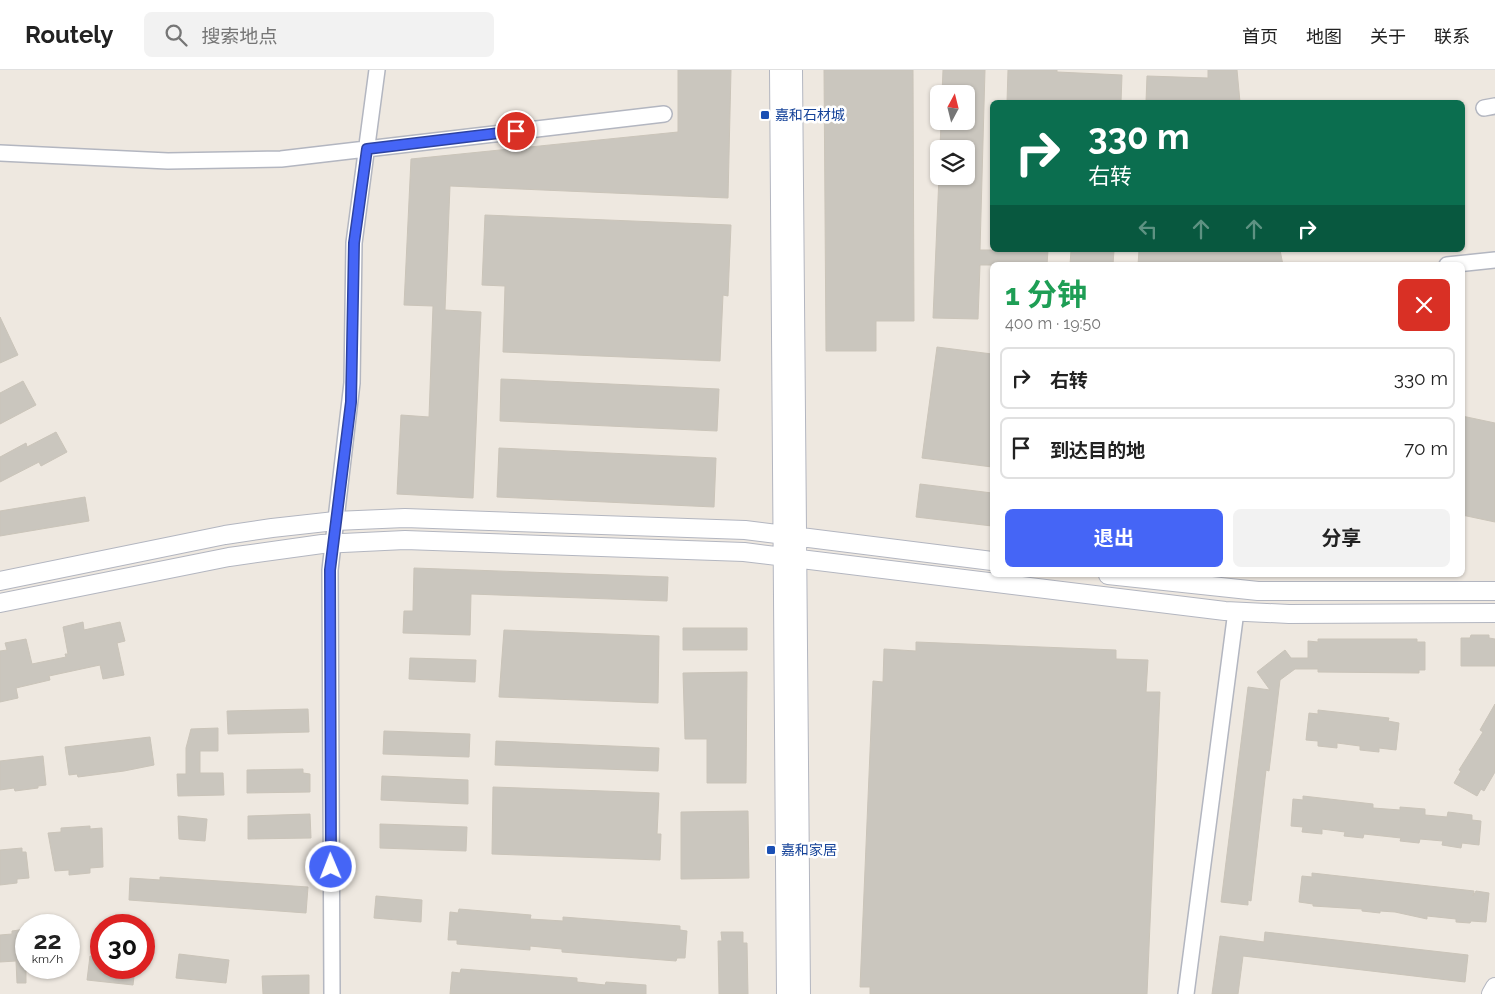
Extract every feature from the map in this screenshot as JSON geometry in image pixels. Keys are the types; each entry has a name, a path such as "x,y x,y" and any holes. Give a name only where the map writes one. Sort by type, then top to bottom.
{"street":[{"path":"332,994 329,614 332,543 351,402 354,243 377,70"},
{"path":"779,70 790,536"},
{"path":"786,994 793,70"},
{"path":"0,153 217,162 281,159 664,114"},
{"path":"1465,263 1495,260"},
{"path":"0,581 225,535 335,521 405,518 745,530 990,561"},
{"path":"0,603 229,557 332,543 405,540 744,552 1236,611 1289,614 1495,613"},
{"path":"790,558 801,994"},
{"path":"1126,577 1254,591 1495,591"},
{"path":"1186,994 1236,611"},
{"path":"1491,994 1495,988"}],"building":[{"path":"678,70 731,70 728,198 450,186 445,310 481,312 473,498 397,494 401,415 429,417 433,306 404,305 411,159 678,132"},
{"path":"824,70 913,70 914,321 876,321 876,351 826,351"},
{"path":"943,70 985,70 980,250 990,250 990,252 1048,252 1047,262 990,262 990,265 980,265 978,319 933,318 939,185 975,185 975,140 940,140 941,130 975,130 975,85 942,85"},
{"path":"1008,70 1057,70 1057,72 1122,75 1121,100 1007,100"},
{"path":"1208,70 1237,70 1240,100 1146,100 1147,76 1208,78"},
{"path":"485,215 731,225 728,296 723,295 720,361 503,352 505,286 482,285"},
{"path":"1071,252 1114,252 1113,262 1070,262"},
{"path":"1139,252 1280,252 1282,262 1138,262"},
{"path":"0,317 18,355 0,363"},
{"path":"937,347 990,354 990,467 922,458"},
{"path":"501,379 719,389 717,431 500,421"},
{"path":"23,381 36,405 0,424 0,393"},
{"path":"1465,417 1495,423 1495,522 1465,516"},
{"path":"56,432 67,452 41,466 39,462 0,482 0,457 26,443 27,447"},
{"path":"499,448 716,458 714,507 497,497"},
{"path":"920,484 990,493 990,526 916,517"},
{"path":"85,497 89,521 0,536 0,511"},
{"path":"414,568 668,577 667,601 471,594 470,635 403,633 404,611 413,611"},
{"path":"83,622 84,630 120,622 125,641 117,643 124,675 103,679 100,665 49,676 50,680 16,688 18,698 0,702 0,651 7,650 5,643 26,639 32,664 66,657 65,654 68,654 63,627"},
{"path":"683,628 747,628 747,650 683,650"},
{"path":"504,630 659,636 658,703 499,697"},
{"path":"1471,635 1489,635 1489,638 1495,639 1495,666 1461,666 1461,638 1470,638"},
{"path":"1318,639 1417,639 1417,642 1425,642 1425,670 1419,670 1419,673 1318,672 1318,669 1295,669 1280,680 1269,771 1266,770 1251,901 1248,900 1248,905 1221,902 1248,687 1270,690 1257,672 1285,650 1291,658 1308,658 1308,641 1318,642"},
{"path":"916,642 1116,650 1116,659 1148,660 1146,692 1160,692 1147,994 870,994 870,987 860,987 873,681 883,682 884,649 916,651"},
{"path":"410,658 476,660 475,682 409,679"},
{"path":"747,672 746,783 707,783 707,739 685,739 683,673"},
{"path":"1495,704 1495,772 1484,791 1481,789 1477,796 1454,783 1461,771 1459,770 1483,732 1480,730"},
{"path":"308,709 309,732 228,734 227,711"},
{"path":"1318,710 1389,718 1388,721 1399,723 1396,750 1379,748 1379,752 1360,750 1360,746 1337,743 1337,748 1318,746 1318,741 1306,740 1309,713 1318,714"},
{"path":"218,728 218,751 200,751 200,773 223,773 224,795 178,796 177,774 186,774 186,748 191,729"},
{"path":"384,731 470,734 469,757 383,754"},
{"path":"150,737 154,765 78,777 77,774 69,775 65,747"},
{"path":"496,741 659,748 658,771 495,765"},
{"path":"43,756 46,785 15,791 14,788 0,790 0,761"},
{"path":"303,769 303,773 310,774 310,792 247,793 247,770"},
{"path":"382,776 468,780 468,804 381,800"},
{"path":"493,787 659,793 657,834 661,834 660,860 492,854"},
{"path":"1303,796 1373,804 1373,808 1400,810 1400,807 1425,809 1425,815 1447,817 1448,812 1472,815 1472,820 1481,821 1479,845 1462,843 1461,848 1442,845 1443,841 1420,839 1419,843 1400,841 1401,838 1364,834 1363,838 1344,836 1345,832 1322,829 1322,834 1302,832 1303,827 1291,826 1293,799 1303,800"},
{"path":"748,811 749,878 681,879 681,812"},
{"path":"310,814 311,838 248,839 248,816"},
{"path":"178,816 207,819 205,841 179,839"},
{"path":"380,824 467,827 466,851 380,848"},
{"path":"90,826 90,829 102,828 103,867 90,868 90,873 69,875 69,870 55,871 48,833 61,832 61,828"},
{"path":"22,848 22,852 26,852 29,878 17,879 17,883 0,885 0,850"},
{"path":"1312,873 1474,891 1473,896 1476,891 1489,893 1486,922 1456,922 1456,919 1427,916 1427,919 1395,912 1380,911 1380,913 1362,911 1362,909 1313,906 1313,904 1299,902 1302,876 1312,877"},
{"path":"160,877 308,887 306,913 129,900 130,878 160,880"},
{"path":"376,896 422,900 421,922 374,918"},
{"path":"459,909 531,915 530,919 563,921 563,917 680,926 680,930 687,931 685,958 677,958 676,961 562,952 562,949 530,946 530,950 457,944 457,940 448,940 450,912 458,913"},
{"path":"12,931 15,931 15,961 0,962 0,935 12,934"},
{"path":"721,932 743,932 743,943 747,943 748,994 719,994 718,941 722,941"},
{"path":"1265,932 1468,955 1465,982 1243,956 1238,994 1212,994 1220,936 1264,942"},
{"path":"179,954 229,960 226,983 176,978"},
{"path":"90,956 90,979 134,979 133,985 87,980"},
{"path":"461,969 577,978 577,982 605,985 606,982 646,985 646,994 450,994 452,972 460,973"},
{"path":"309,975 309,994 263,994 262,976"},
{"path":"17,979 26,979 26,983 17,983"}],"place":[{"name":"嘉和石材城","path":"765,115"},
{"name":"嘉和家居","path":"771,850"}],"route":[{"path":"331,867 330,570 333,533 351,402 354,243 367,149 516,131"}]}
